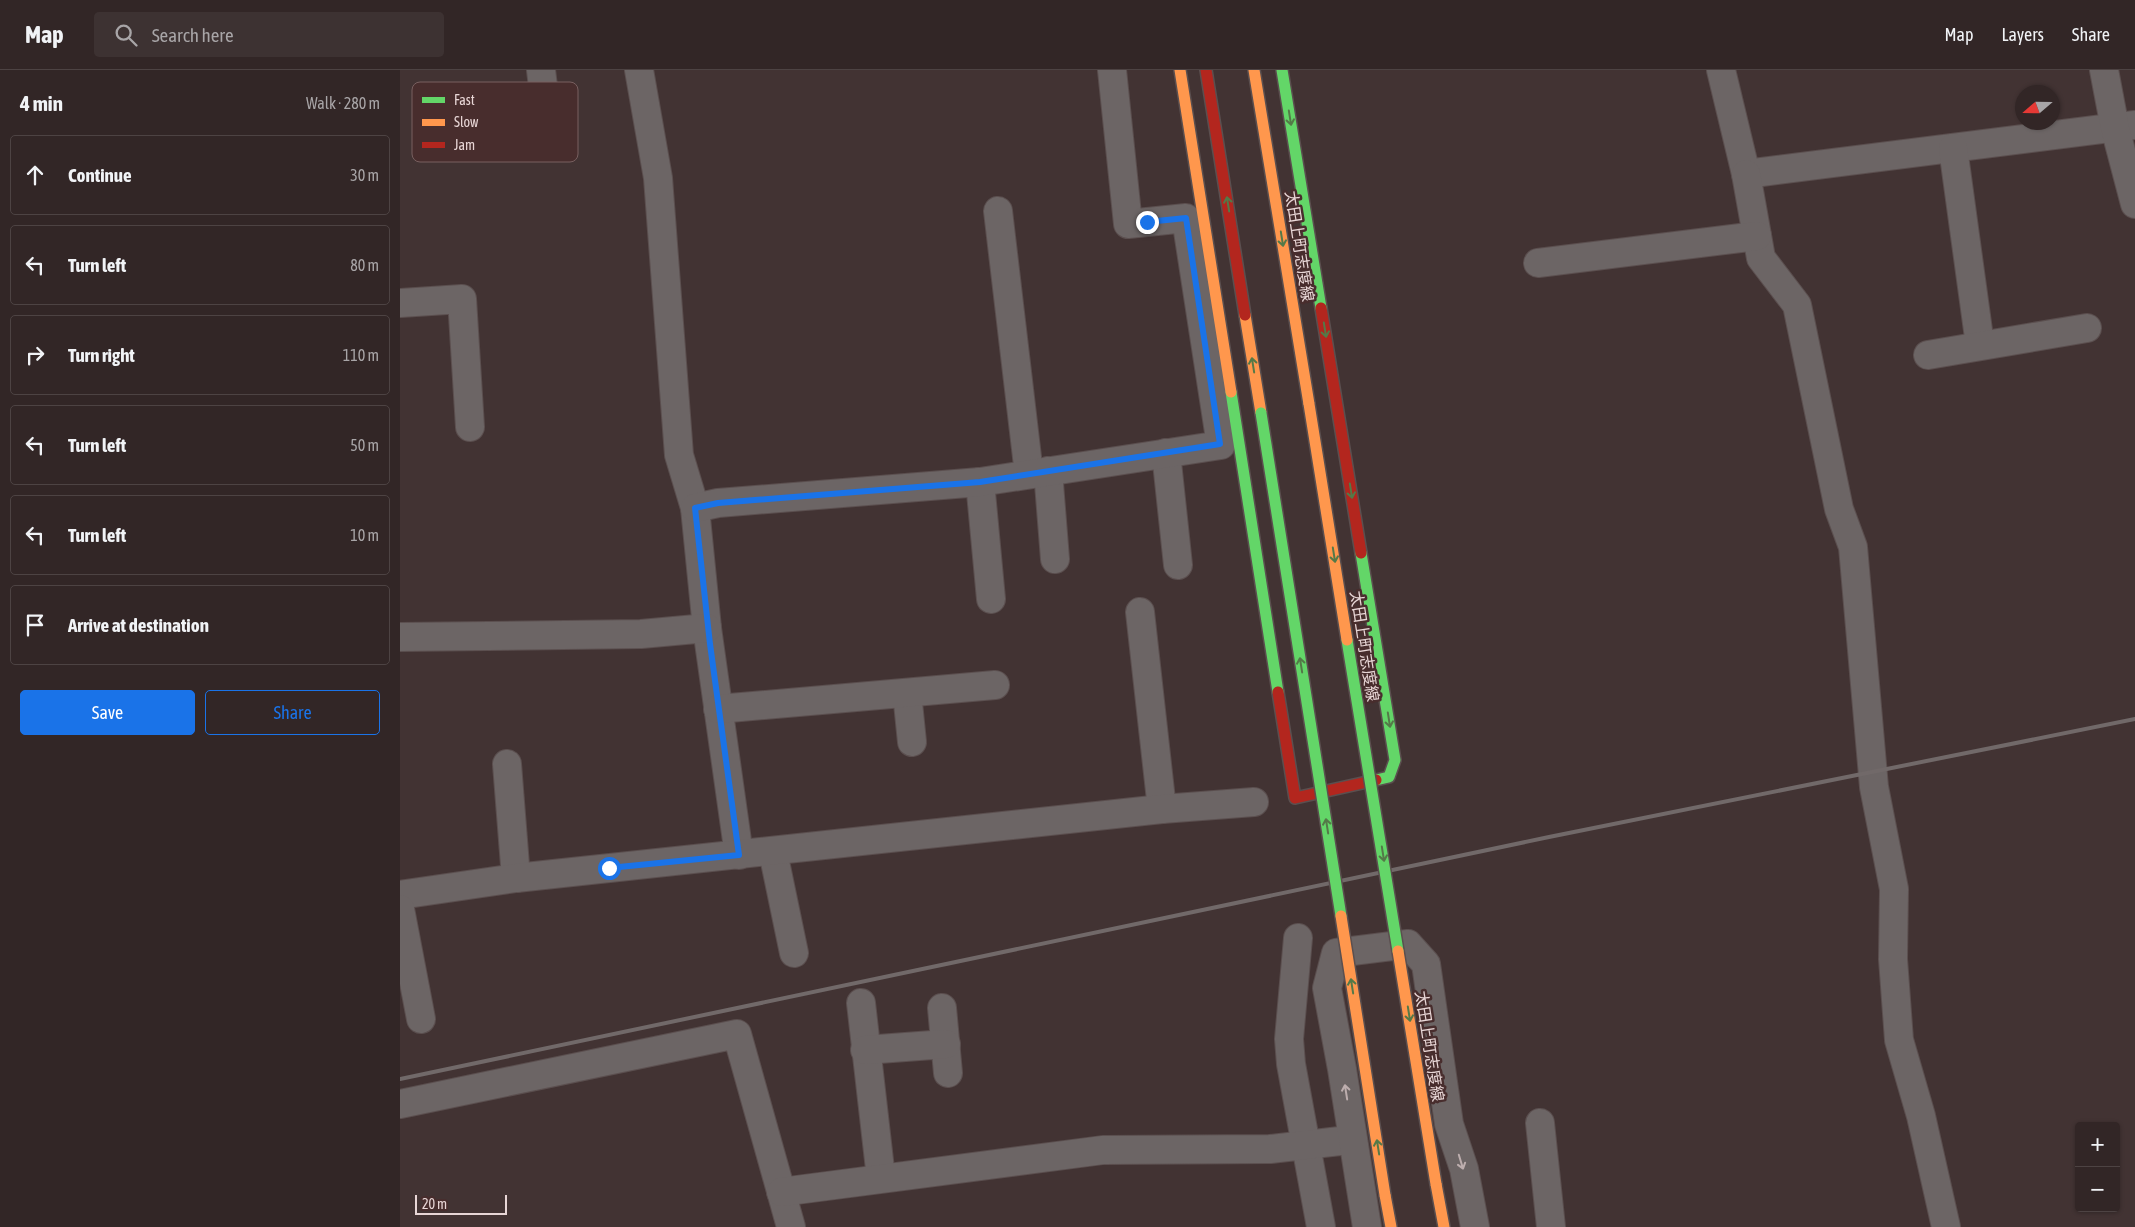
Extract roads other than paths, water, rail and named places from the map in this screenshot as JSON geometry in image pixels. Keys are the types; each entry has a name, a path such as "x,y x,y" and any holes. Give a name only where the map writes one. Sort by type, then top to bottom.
{"main road":[{"path":"1180,70 1295,798 1389,777 1395,760 1282,70"},
{"path":"1206,70 1391,1227"},
{"name":"太田上町志度線","path":"1254,70 1444,1227"}],"street":[{"path":"639,70 658,178 679,455 695,508 718,709 739,855"},
{"path":"695,508 718,503 980,482 1220,444 1186,218 1128,224 1112,70"},
{"path":"1721,70 1746,174 1761,258 1797,305 1839,509 1853,547 1874,787 1894,889 1892,959 1899,1040 1921,1116 1946,1227"},
{"path":"2104,70 2125,126 2135,204"},
{"path":"1746,174 2125,126"},
{"path":"1953,148 1980,345"},
{"path":"998,211 1038,472 1055,558"},
{"path":"1538,262 1757,236"},
{"path":"400,304 462,299 470,427"},
{"path":"1928,355 2087,328"},
{"path":"1166,453 1178,565"},
{"path":"980,482 991,599"},
{"path":"1140,612 1162,809"},
{"path":"400,637 641,634 708,628"},
{"path":"718,709 995,685"},
{"path":"907,693 912,742"},
{"path":"507,764 516,878"},
{"path":"400,895 516,878 1162,809 1254,802"},
{"path":"773,852 794,953"},
{"path":"400,909 420,1019"},
{"path":"1298,938 1289,1039 1291,1064 1305,1147 1321,1227"},
{"path":"1367,1227 1327,988 1336,953 1408,944 1426,964 1443,1125 1464,1169 1475,1227"},
{"path":"861,1003 881,1178"},
{"path":"942,1008 948,1073"},
{"path":"400,1104 737,1034 790,1227"},
{"path":"865,1050 946,1044"},
{"path":"1540,1123 1551,1227"},
{"path":"781,1192 1103,1150 1270,1149 1305,1147 1340,1141"}],"railway":[{"path":"400,1079 1549,837 2135,719"}]}
